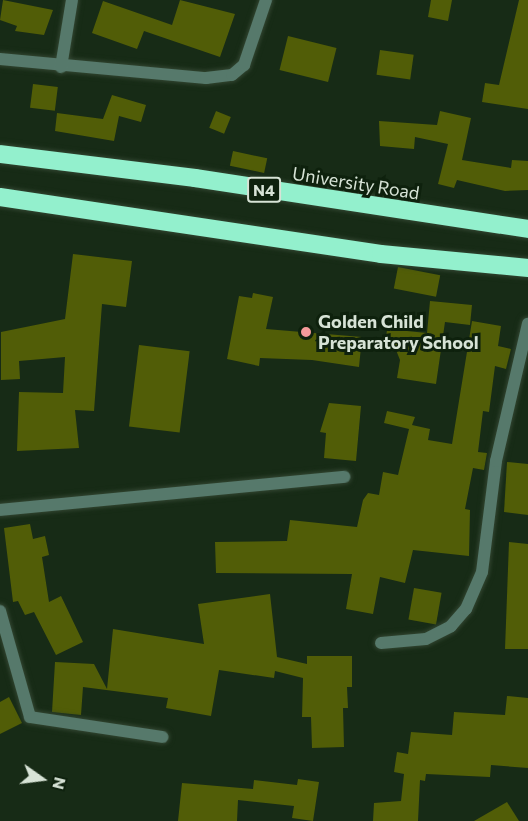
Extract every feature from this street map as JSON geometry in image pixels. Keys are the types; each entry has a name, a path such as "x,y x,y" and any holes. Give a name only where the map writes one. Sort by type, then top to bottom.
{"highway":[{"name":"University Road","path":"0,154 195,178 528,229"},
{"path":"0,197 381,254 528,268"}],"street":[{"path":"61,67 72,0"},
{"path":"0,59 61,67 232,75 244,65 266,0"},
{"path":"381,644 426,639 451,627 466,609 482,572 496,461 528,324"},
{"path":"0,510 344,477"},
{"path":"0,610 30,717 162,737"}],"building":[{"path":"3,0 53,10 44,35 15,31 17,26 0,20"},
{"path":"180,0 235,14 220,57 144,31 137,49 92,33 103,1 172,25"},
{"path":"431,0 452,0 448,21 428,17"},
{"path":"519,0 528,0 528,109 482,102 485,83 499,85"},
{"path":"288,36 337,48 328,82 280,70"},
{"path":"380,50 414,55 410,79 377,75"},
{"path":"33,84 58,87 55,111 30,108"},
{"path":"112,95 146,105 141,122 119,116 114,141 55,131 57,113 103,119"},
{"path":"216,111 231,117 224,134 209,128"},
{"path":"440,111 471,118 462,160 511,168 512,160 528,161 528,190 505,191 457,180 454,188 438,184 448,144 415,137 414,149 380,146 379,121 437,125"},
{"path":"233,151 267,158 264,173 230,166"},
{"path":"73,254 132,261 126,307 102,304 94,411 75,410 79,448 17,451 19,392 63,393 65,357 19,361 20,379 1,380 1,332 65,319"},
{"path":"398,267 440,275 436,297 394,289"},
{"path":"253,293 273,297 266,329 362,337 359,367 312,360 260,358 259,366 227,359 239,296 252,298"},
{"path":"430,301 472,305 470,325 445,322 436,384 397,378 400,360 396,350 385,349 387,329 427,333"},
{"path":"472,321 501,326 498,346 511,349 506,369 495,366 489,412 483,411 478,452 487,453 484,470 473,468 465,509 470,510 469,556 413,550 405,583 380,577 373,614 346,609 352,574 216,573 215,542 287,541 290,520 357,527 363,500 368,493 379,495 383,472 398,475 409,429 384,423 387,411 415,417 412,425 430,429 428,440 452,444"},
{"path":"139,345 190,351 180,433 129,426"},
{"path":"329,403 361,406 356,461 324,458 326,433 320,432"},
{"path":"507,462 528,464 528,515 504,512"},
{"path":"30,524 33,539 45,536 49,555 42,557 49,602 61,596 83,642 56,655 34,612 25,615 18,601 13,602 4,528"},
{"path":"509,542 528,544 528,649 505,649"},
{"path":"414,588 442,593 436,624 408,620"},
{"path":"270,594 277,657 307,664 307,656 352,656 352,687 347,687 348,708 343,708 344,747 312,748 311,717 302,717 303,678 275,671 274,678 219,670 211,716 166,708 168,698 83,687 81,715 52,712 55,662 94,664 107,689 113,629 204,644 198,604"},
{"path":"507,696 528,698 528,768 491,765 490,777 426,774 425,781 420,780 418,821 373,821 374,803 401,801 404,774 394,772 397,752 408,754 411,732 452,735 454,712 505,715"},
{"path":"9,697 22,723 0,734 0,702"},
{"path":"298,779 319,782 313,821 292,818 294,806 238,800 237,821 178,821 182,783 253,789 254,780 297,785"},
{"path":"507,802 519,821 474,821"}],"place":[{"name":"Golden Child Preparatory School","path":"306,332"}]}
